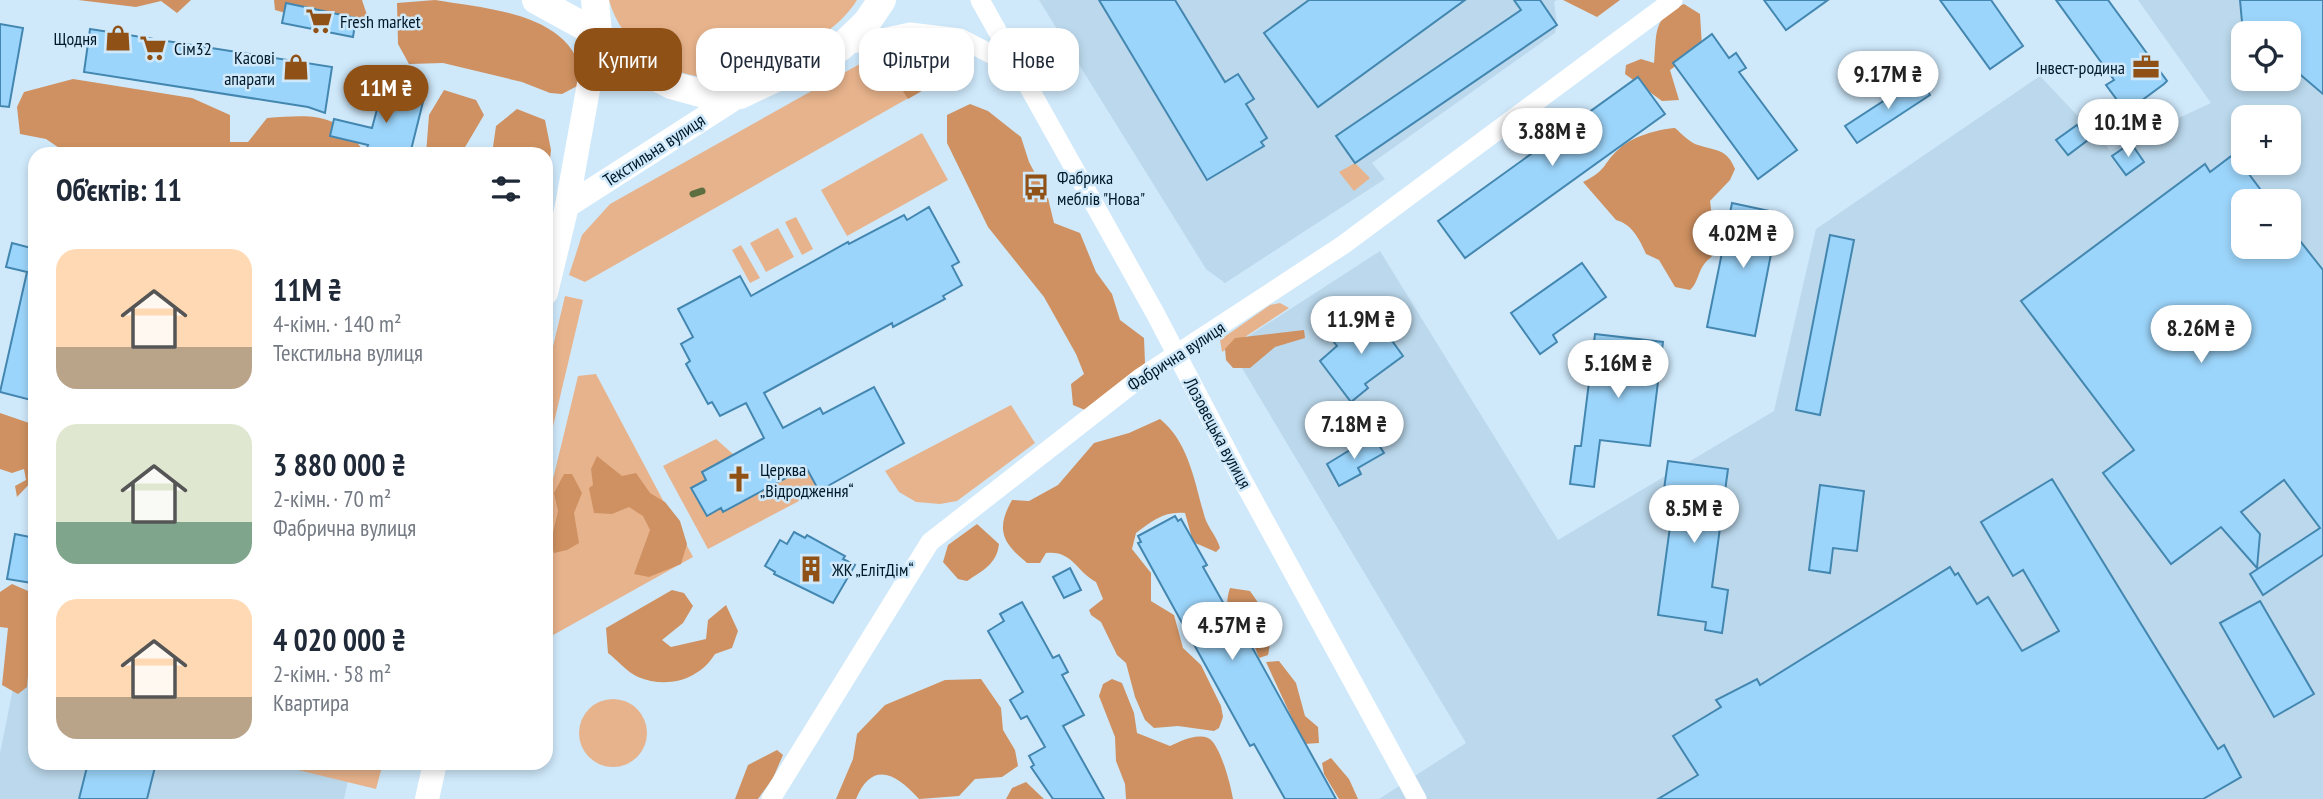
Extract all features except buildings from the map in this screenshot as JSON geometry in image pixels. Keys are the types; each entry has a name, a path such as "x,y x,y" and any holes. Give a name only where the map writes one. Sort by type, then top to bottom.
{"main road":[{"path":"536,0 587,28"},
{"path":"595,0 597,28"},
{"path":"845,43 867,22 882,0"},
{"path":"682,88 704,93 740,95 748,91"}],"street":[{"name":"Лозовецька вулиця","path":"980,0 996,28"},
{"name":"Фабрична вулиця","path":"771,799 930,542 1140,378 1343,245 1673,0"},
{"path":"845,46 910,32 960,38 988,52"},
{"name":"Текстильна вулиця","path":"553,264 567,206 588,91"},
{"name":"Лозовецька вулиця","path":"1032,91 1418,799"},
{"name":"Текстильна вулиця","path":"567,206 740,95"},
{"path":"427,799 433,770"}],"shaded area":[{"path":"78,0 191,0 177,13 161,1 136,7"},
{"path":"274,0 362,0 367,15 356,27 330,26 275,10"},
{"path":"435,0 480,7 527,19 548,28 565,42 574,56 574,88 562,94 550,93 522,82 443,63 409,64 398,44 397,3"},
{"path":"609,0 857,0 831,28 696,28 696,75 682,72 682,28 622,28"},
{"path":"1039,0 1557,0 1554,2 1557,25 1555,33 1372,163 1385,179 1225,283 1206,269 1079,64 1079,28 1056,28"},
{"path":"1563,0 1620,0 1597,17"},
{"path":"2138,0 2323,0 2323,799 1379,799 1466,743 1230,348 1380,251 1558,540 1774,411 1816,229 2040,76 2110,150 2211,103"},
{"path":"1684,4 1700,14 1702,47 1670,70 1679,100 1662,101 1625,74 1626,65 1641,59 1654,63 1656,35 1661,20"},
{"path":"858,65 859,91 921,91 585,282 569,275 582,235 610,204 812,91 845,91 845,72"},
{"path":"73,79 192,98 230,115 230,142 248,142 267,118 311,117 334,123 345,130 360,147 58,147 46,139 20,134 17,107 24,92"},
{"path":"444,90 476,100 484,115 465,147 427,147 429,115"},
{"path":"903,91 922,91 908,99"},
{"path":"970,104 988,111 1021,137 1029,162 1048,198 1054,223 1080,233 1096,272 1112,294 1120,320 1144,338 1145,363 1092,413 1073,405 1071,384 1084,374 1076,354 1044,297 988,227 947,143 947,115"},
{"path":"517,109 545,120 550,147 493,147 496,126"},
{"path":"1675,128 1695,144 1725,154 1735,169 1730,180 1710,201 1716,248 1690,290 1675,287 1659,260 1646,254 1631,229 1616,220 1583,182 1597,174 1613,154 1630,141 1653,132"},
{"path":"922,133 948,180 847,236 821,190"},
{"path":"1355,163 1370,178 1354,191 1339,172"},
{"path":"796,217 813,249 802,255 785,222"},
{"path":"778,228 794,257 766,272 750,243"},
{"path":"741,245 760,278 750,283 732,250"},
{"path":"565,296 583,300 553,426 553,347"},
{"path":"1280,303 1289,308 1222,352 1220,340 1270,305"},
{"path":"1304,330 1305,338 1275,347 1250,368 1233,368 1226,360 1225,349 1235,338"},
{"path":"596,374 693,557 553,635 553,479 578,376"},
{"path":"1011,405 1035,443 957,501 940,504 916,502 899,492 885,471"},
{"path":"0,413 28,423 28,485 17,497 15,486 26,480 24,469 12,473 0,469"},
{"path":"1160,419 1170,428 1184,451 1205,518 1220,548 1216,552 1193,542 1185,513 1178,513 1159,518 1136,533 1132,549 1151,573 1151,601 1174,615 1183,648 1201,665 1221,706 1223,717 1219,728 1214,731 1178,726 1154,728 1145,720 1135,697 1126,663 1117,655 1101,622 1091,615 1089,610 1103,599 1096,582 1068,558 1055,553 1046,553 1040,563 1027,563 1012,549 1004,535 1004,520 1012,500 1029,501 1058,485 1094,443 1129,433"},
{"path":"716,439 734,455 702,473 723,512 841,448 854,472 708,549 663,466"},
{"path":"597,456 622,476 636,473 650,493 665,502 680,521 687,544 681,564 649,577 634,574 650,530 643,516 629,507 612,514 594,513 589,488 593,485 591,469"},
{"path":"564,474 572,474 582,493 574,513 579,543 554,553 553,532 558,511 554,493"},
{"path":"977,524 999,544 998,551 992,562 978,574 967,581 958,579 943,562 948,545"},
{"path":"12,584 28,591 27,687 18,694 2,685 8,628 0,627 0,592"},
{"path":"1230,588 1250,591 1260,606 1269,629 1268,655 1259,658 1250,637 1229,612"},
{"path":"672,590 684,593 693,606 683,623 662,640 671,647 706,639 708,620 726,605 738,631 732,648 715,654 691,676 671,682 649,681 626,669 608,653 606,628"},
{"path":"28,615 28,770 350,770 344,799 0,799 0,753"},
{"path":"1279,661 1296,683 1305,716 1318,727 1319,743 1304,744 1266,662"},
{"path":"981,679 1001,708 1003,730 1015,750 1018,766 1002,777 975,779 959,796 919,799 893,777 877,775 862,787 856,799 836,799 853,759 857,734 885,705 945,680"},
{"path":"1112,679 1122,683 1134,713 1137,733 1170,746 1189,738 1208,738 1217,748 1233,799 1126,799 1125,784 1116,761 1115,737 1099,696 1103,684"},
{"path":"613,699 626,702 637,709 644,720 647,733 644,746 637,757 626,764 613,767 600,764 589,757 582,746 579,733 582,720 589,709 600,702"},
{"path":"777,750 783,755 773,778 758,799 735,799 748,765"},
{"path":"1331,758 1349,779 1358,799 1339,799 1324,774 1322,763"},
{"path":"298,770 381,770 376,789"},
{"path":"1026,782 1044,799 1006,799 1012,788"}],"waterway":[{"path":"693,194 702,191"}],"place":[{"name":"Fresh market","path":"319,21"},
{"name":"Щодня","path":"118,38"},
{"name":"Сім32","path":"153,48"},
{"name":"Касові апарати","path":"296,67"},
{"name":"Інвест-родина","path":"2146,67"},
{"name":"Фабрика меблів \"Нова\"","path":"1036,187"},
{"name":"Церква „Відродження“","path":"739,479"},
{"name":"ЖК „ЕлітДім“","path":"811,569"}]}
